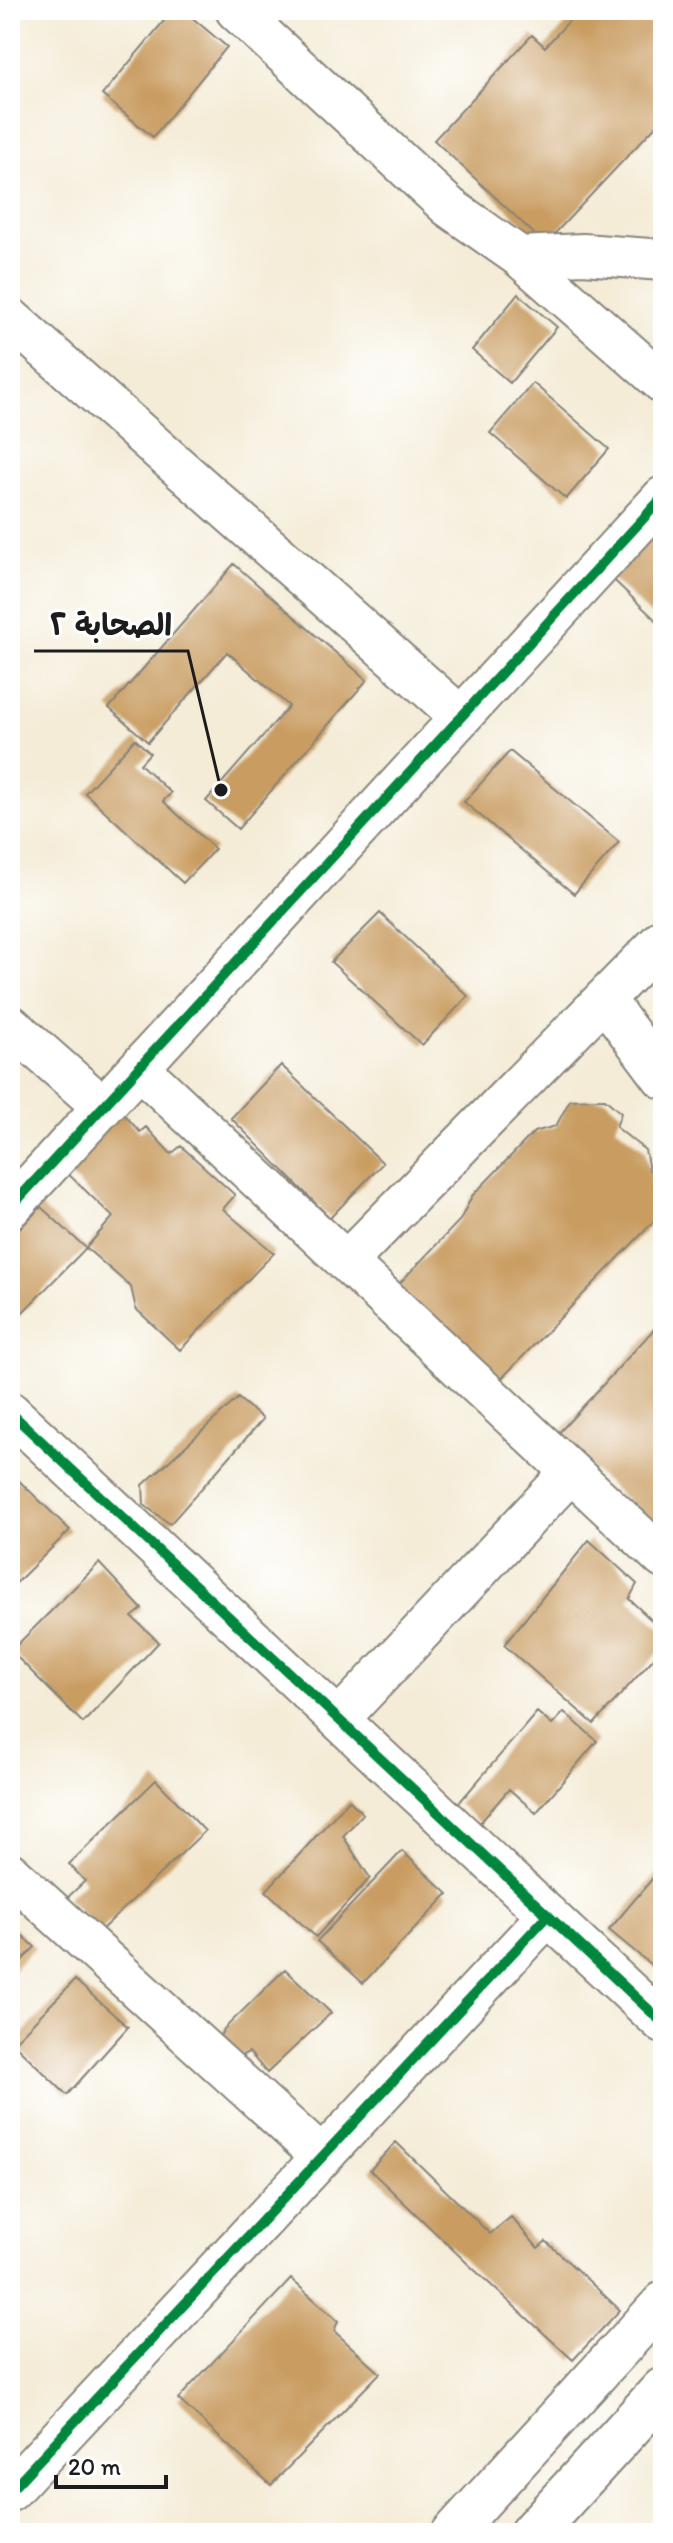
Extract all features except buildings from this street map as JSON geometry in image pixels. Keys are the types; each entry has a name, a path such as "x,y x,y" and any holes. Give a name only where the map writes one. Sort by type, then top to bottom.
{"main road":[{"path":"532,2533 663,2390"}],"street":[{"path":"236,10 449,207 520,257 663,383"},
{"path":"520,257 583,254 663,260"},
{"path":"10,318 461,717"},
{"path":"10,1208 663,497"},
{"path":"346,1262 663,939"},
{"path":"604,999 663,1078"},
{"path":"10,1025 103,1107"},
{"path":"139,1068 663,1558"},
{"path":"10,1412 663,2023"},
{"path":"339,1719 571,1472"},
{"path":"10,1873 322,2157"},
{"path":"10,2491 548,1915"},
{"path":"452,2533 663,2302"}],"cycle path":[{"path":"10,1208 663,497"},
{"path":"10,1412 663,2023"},
{"path":"10,2491 548,1915"}],"place":[{"name":"الصحابة ٢","path":"221,790"}]}
